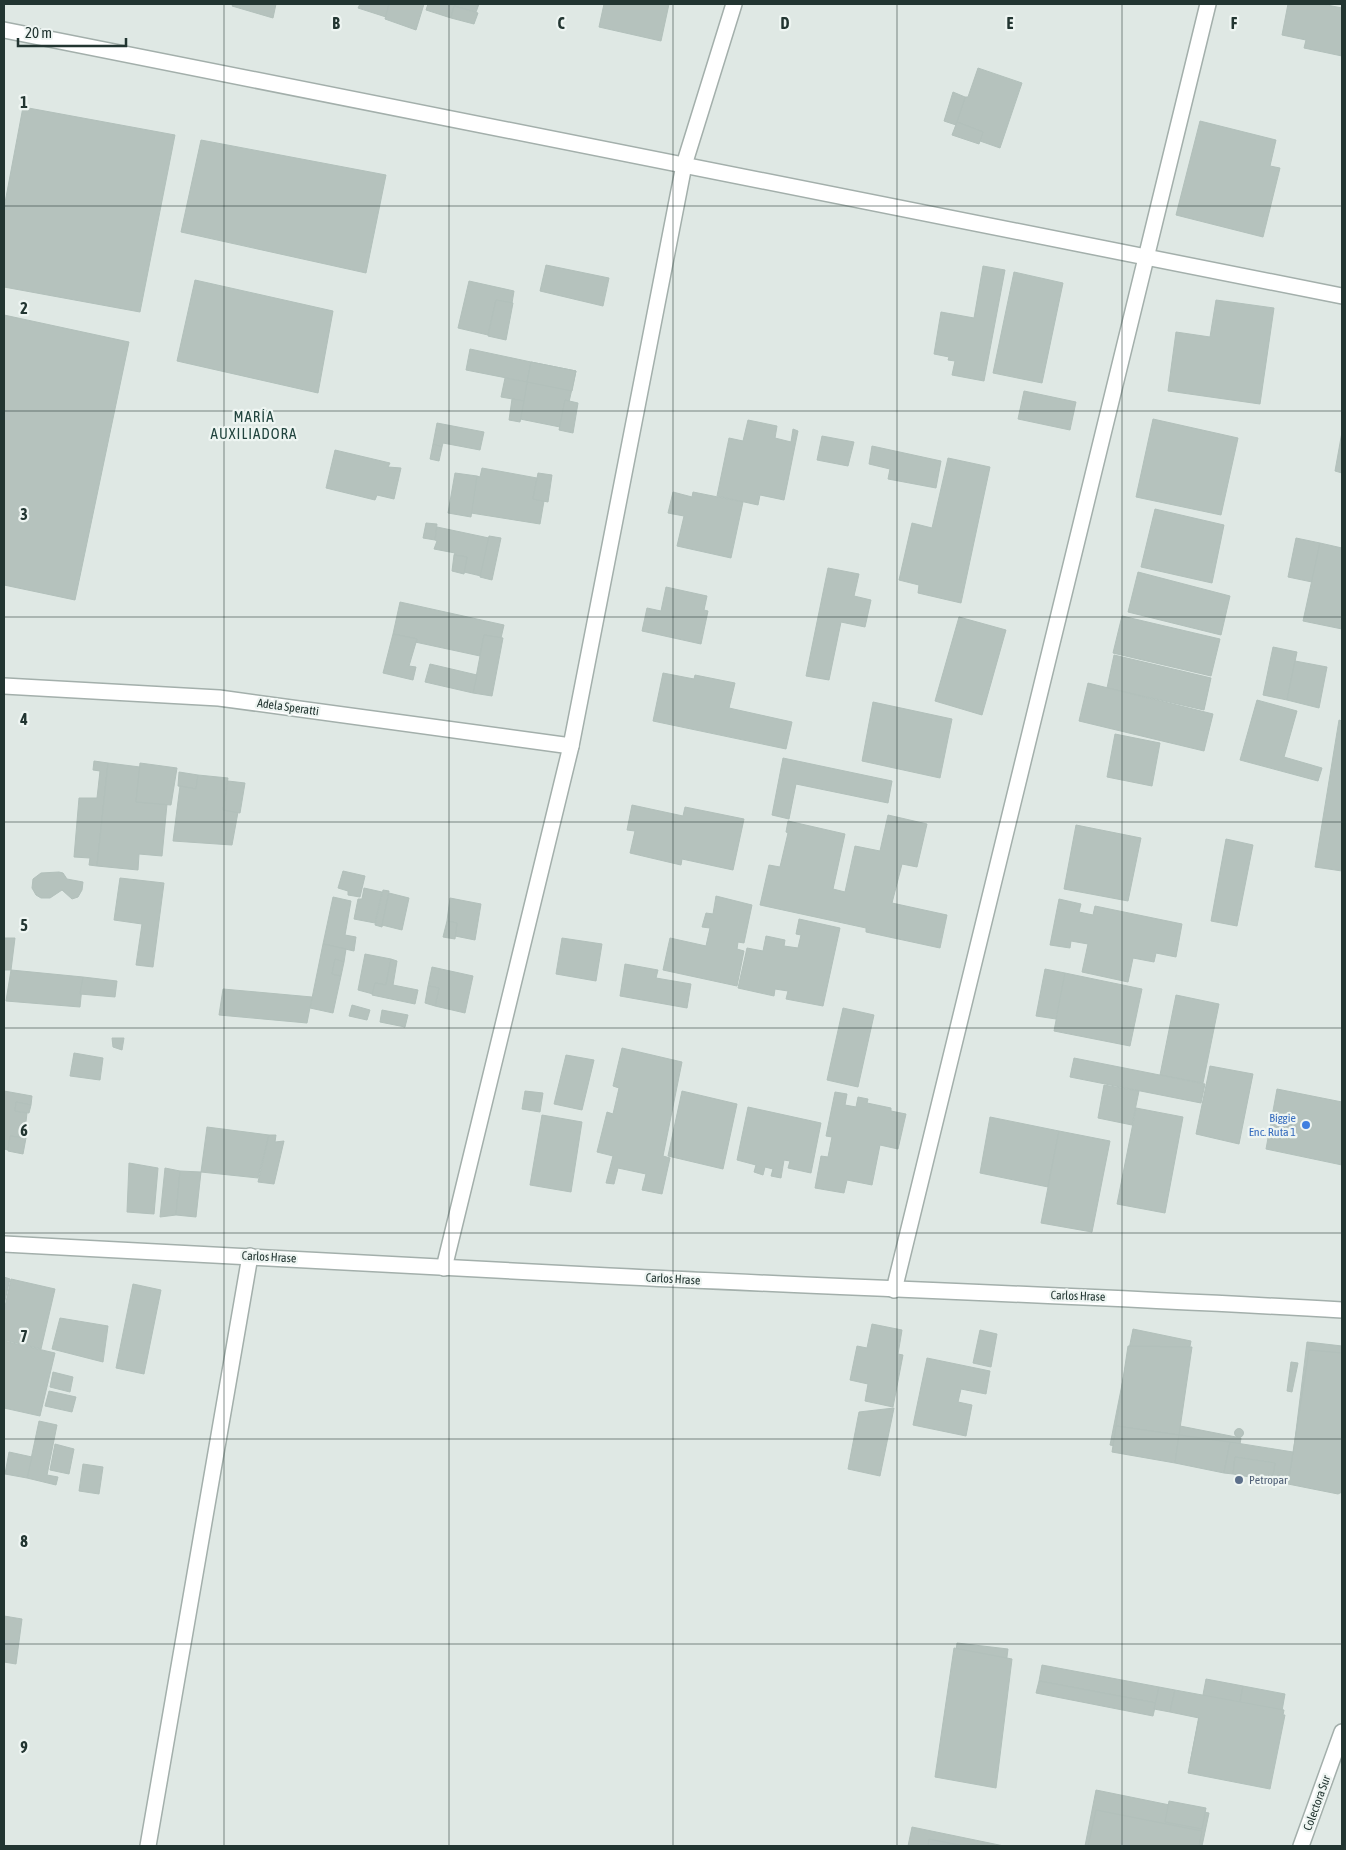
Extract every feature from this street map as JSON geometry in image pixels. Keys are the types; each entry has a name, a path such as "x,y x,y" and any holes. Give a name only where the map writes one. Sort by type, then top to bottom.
{"street":[{"path":"444,1268 571,746 684,165 734,4"},
{"path":"894,1290 1208,4"},
{"path":"4,30 1342,296"},
{"name":"Adela Speratti","path":"4,686 219,698 571,746"},
{"name":"Carlos Hrase","path":"4,1244 444,1268 894,1290 1154,1299 1342,1310"},
{"path":"148,1846 250,1256"},
{"name":"Colectora Sur","path":"1301,1846 1342,1732"}],"building":[{"path":"233,4 276,4 273,18 232,6"},
{"path":"360,4 389,4 386,17 358,8"},
{"path":"389,4 424,4 416,30 385,19"},
{"path":"428,4 479,4 476,12 454,6 451,18 426,10"},
{"path":"604,4 669,4 661,41 599,27"},
{"path":"1288,4 1322,4 1342,8 1342,56 1304,48 1306,40 1282,35"},
{"path":"454,6 478,13 474,24 451,18"},
{"path":"978,68 1022,83 1000,148 980,141 983,132 957,122 965,97 968,97"},
{"path":"953,92 965,97 956,125 944,121"},
{"path":"23,107 175,135 140,312 4,287 4,208"},
{"path":"1200,121 1276,140 1270,166 1280,168 1263,237 1176,215"},
{"path":"957,122 983,132 979,144 952,135"},
{"path":"201,140 386,175 366,273 181,232"},
{"path":"546,265 609,278 603,306 540,291"},
{"path":"983,266 1005,270 984,381 952,375 955,361 948,360 949,357 934,354 941,312 974,318"},
{"path":"1014,272 1063,283 1042,383 993,373"},
{"path":"195,280 333,311 318,393 177,361"},
{"path":"469,281 514,291 512,303 496,300 488,335 458,328"},
{"path":"496,300 513,303 506,340 488,336"},
{"path":"1216,300 1274,308 1260,404 1168,391 1176,332 1210,337"},
{"path":"4,315 129,342 75,600 4,585"},
{"path":"470,349 531,362 527,382 466,370"},
{"path":"531,362 576,371 569,402 565,400 560,427 520,419"},
{"path":"531,362 576,371 572,391 527,382"},
{"path":"505,378 527,382 524,401 501,397"},
{"path":"1024,391 1076,402 1070,430 1018,419"},
{"path":"512,399 524,401 520,422 509,420"},
{"path":"565,400 578,403 573,433 559,430"},
{"path":"1153,419 1238,438 1221,515 1136,497"},
{"path":"748,420 777,426 775,438 791,442 793,429 798,431 784,500 760,495 758,505 717,496 729,438 743,441"},
{"path":"437,423 484,432 480,450 443,443 442,447 433,444"},
{"path":"1342,432 1342,473 1335,471"},
{"path":"822,436 854,442 848,466 817,460"},
{"path":"433,444 442,447 439,461 430,459"},
{"path":"872,446 941,461 936,488 888,479 890,469 869,464"},
{"path":"335,450 390,463 388,467 401,468 394,499 377,495 375,500 326,488"},
{"path":"948,458 990,467 961,603 918,593 919,585 899,580 912,523 932,528"},
{"path":"482,468 537,478 533,499 544,501 540,524 471,513 477,476 480,477"},
{"path":"455,473 477,476 471,517 448,513"},
{"path":"538,473 552,475 548,502 533,499"},
{"path":"673,492 692,497 693,492 743,502 731,558 677,546 684,516 668,513"},
{"path":"1155,509 1224,525 1212,583 1141,567"},
{"path":"426,523 437,524 435,540 423,538"},
{"path":"437,527 489,538 481,576 464,572 467,557 434,549 437,541 435,540"},
{"path":"489,536 501,538 492,580 480,577"},
{"path":"1296,538 1320,543 1312,582 1288,577"},
{"path":"1320,543 1342,548 1342,629 1303,621"},
{"path":"454,555 467,557 464,574 452,571"},
{"path":"828,568 859,574 854,596 871,600 865,627 841,622 829,680 806,676"},
{"path":"1138,572 1230,596 1221,635 1128,612"},
{"path":"666,587 707,596 704,610 708,611 701,644 642,631 647,608 661,611"},
{"path":"400,602 504,625 501,638 484,635 480,656 415,642 417,639 393,634"},
{"path":"1122,616 1220,639 1211,676 1113,653"},
{"path":"959,617 1006,630 982,715 935,701"},
{"path":"393,634 417,639 409,666 416,667 413,680 383,673"},
{"path":"484,635 503,638 492,696 473,693"},
{"path":"1273,647 1297,652 1287,700 1263,695"},
{"path":"1114,655 1211,678 1204,710 1107,688"},
{"path":"1295,661 1327,667 1319,708 1287,700"},
{"path":"430,664 477,675 473,693 425,682"},
{"path":"663,673 694,679 695,675 735,683 729,708 792,722 786,749 653,721"},
{"path":"1088,683 1213,714 1204,751 1079,721"},
{"path":"1257,700 1297,711 1284,757 1322,768 1318,781 1240,760"},
{"path":"873,702 952,719 940,778 862,761"},
{"path":"1339,720 1342,721 1342,871 1315,867"},
{"path":"1115,734 1160,743 1152,786 1107,777"},
{"path":"783,758 892,781 888,803 796,784 789,819 772,815"},
{"path":"94,761 108,763 97,866 89,865 90,858 74,857 79,798 97,798 100,771 93,770"},
{"path":"108,763 140,767 136,802 167,804 162,856 139,854 138,870 97,866"},
{"path":"140,763 177,768 171,805 136,802"},
{"path":"179,772 198,775 196,789 178,786"},
{"path":"198,775 228,778 223,810 238,812 232,845 173,841 180,786 196,789"},
{"path":"228,781 245,783 240,813 223,810"},
{"path":"632,805 683,816 685,807 744,819 733,870 682,859 681,865 630,853 635,831 627,830"},
{"path":"888,815 927,824 917,867 902,864 892,903 947,915 940,948 866,932 866,928 760,905 769,865 780,867 788,833 786,832 788,821 845,834 833,889 845,892 855,846 880,851"},
{"path":"1076,825 1141,838 1128,901 1064,889"},
{"path":"1226,839 1253,845 1237,926 1211,921"},
{"path":"343,871 365,876 360,897 348,895 348,891 338,888"},
{"path":"41,873 63,873 67,879 83,882 82,890 78,897 72,899 62,890 50,898 41,898 36,895 32,888 33,879"},
{"path":"120,878 164,883 153,967 136,965 142,924 114,920"},
{"path":"364,888 382,892 375,923 354,919 358,899 362,899"},
{"path":"383,890 389,891 382,927 375,925"},
{"path":"389,893 409,898 402,930 382,925"},
{"path":"716,896 752,905 744,943 738,942 737,949 744,951 737,986 663,970 670,938 706,946 710,928 702,927 706,913 713,914"},
{"path":"333,897 351,901 345,935 356,937 354,951 323,944"},
{"path":"450,898 481,904 475,940 455,936 457,923 447,921"},
{"path":"1059,899 1081,904 1079,912 1093,915 1095,906 1182,924 1176,957 1156,953 1154,962 1133,958 1128,982 1082,972 1088,944 1071,941 1070,948 1050,945"},
{"path":"799,919 840,928 823,1006 786,999 788,991 775,989 774,996 738,988 747,948 763,951 766,936 785,940 784,946 798,948 801,935 796,934"},
{"path":"447,921 457,923 455,939 443,937"},
{"path":"4,938 15,938 11,970 4,970"},
{"path":"562,938 602,944 596,981 556,974"},
{"path":"323,944 346,949 344,962 335,959 332,974 341,976 333,1013 310,1008"},
{"path":"365,954 391,959 386,985 375,983 373,994 358,990"},
{"path":"335,959 344,962 341,976 332,974"},
{"path":"391,959 397,961 393,985 418,990 415,1004 372,995 375,983 386,985"},
{"path":"625,964 658,970 656,978 691,984 687,1008 620,996"},
{"path":"432,967 473,976 465,1013 435,1006 439,988 428,986"},
{"path":"1045,969 1065,973 1056,1019 1036,1016"},
{"path":"11,970 83,977 80,1007 6,1001"},
{"path":"1065,973 1142,989 1130,1046 1054,1031"},
{"path":"83,977 117,981 115,997 80,994"},
{"path":"428,986 439,988 435,1006 425,1003"},
{"path":"223,989 312,997 307,1023 219,1015"},
{"path":"1176,995 1219,1004 1203,1083 1160,1075"},
{"path":"352,1005 370,1010 367,1020 349,1016"},
{"path":"843,1008 874,1015 858,1087 827,1080"},
{"path":"382,1010 408,1015 405,1027 380,1022"},
{"path":"112,1038 124,1038 122,1050 113,1047"},
{"path":"622,1048 682,1062 663,1156 670,1158 662,1194 642,1190 646,1174 618,1168 614,1184 606,1183 613,1156 597,1152 607,1112 613,1114 619,1088 613,1086"},
{"path":"74,1053 103,1058 100,1080 70,1076"},
{"path":"566,1055 594,1060 582,1110 554,1104"},
{"path":"1074,1058 1205,1084 1201,1103 1070,1077"},
{"path":"1210,1066 1253,1074 1239,1144 1196,1134"},
{"path":"1104,1085 1139,1091 1132,1125 1098,1118"},
{"name":"Biggie Enc. Ruta 1","path":"1277,1089 1342,1102 1342,1165 1266,1149"},
{"path":"4,1091 32,1096 31,1105 16,1102 15,1111 27,1113 24,1138 10,1136 8,1150 4,1149"},
{"path":"525,1091 543,1093 540,1112 522,1109"},
{"path":"682,1091 737,1104 723,1169 668,1156"},
{"path":"835,1092 847,1094 845,1105 856,1107 858,1097 868,1099 867,1103 891,1108 891,1111 906,1114 898,1149 880,1145 872,1185 847,1180 844,1193 815,1188 821,1156 828,1157 832,1137 826,1136"},
{"path":"16,1102 31,1105 29,1113 15,1111"},
{"path":"748,1107 821,1123 811,1173 788,1168 790,1161 784,1160 781,1178 771,1176 773,1169 765,1167 763,1175 754,1172 756,1165 737,1160"},
{"path":"1136,1108 1183,1117 1165,1213 1117,1204"},
{"path":"542,1115 582,1122 571,1192 530,1185"},
{"path":"990,1117 1059,1131 1048,1187 980,1173"},
{"path":"207,1127 269,1135 258,1178 201,1172"},
{"path":"1059,1131 1110,1141 1092,1232 1041,1223"},
{"path":"269,1135 276,1135 275,1142 284,1141 274,1184 258,1182"},
{"path":"10,1136 26,1138 23,1154 8,1151"},
{"path":"129,1163 158,1168 154,1214 127,1212"},
{"path":"165,1168 180,1171 176,1215 160,1217"},
{"path":"180,1171 201,1172 196,1217 176,1215"},
{"path":"4,1277 10,1279 4,1305"},
{"path":"11,1279 55,1289 41,1349 4,1340 4,1311"},
{"path":"133,1284 161,1290 144,1374 116,1368"},
{"path":"60,1318 108,1326 103,1362 52,1349"},
{"path":"872,1324 902,1330 898,1354 903,1355 893,1407 865,1401 868,1384 850,1380 857,1346 867,1348"},
{"path":"1133,1329 1191,1341 1175,1425 1241,1438 1236,1470 1110,1445"},
{"path":"980,1330 997,1334 991,1367 973,1363"},
{"path":"4,1341 55,1353 40,1416 4,1408"},
{"path":"1307,1342 1342,1346 1342,1488 1290,1480"},
{"path":"1128,1346 1192,1347 1179,1435 1116,1426"},
{"path":"1309,1350 1342,1353 1342,1492 1338,1494 1288,1484"},
{"path":"927,1358 990,1371 986,1394 961,1389 958,1402 972,1405 966,1436 913,1425"},
{"path":"1291,1362 1298,1363 1292,1392 1287,1391"},
{"path":"53,1372 73,1377 70,1392 50,1387"},
{"path":"49,1391 76,1397 72,1412 45,1406"},
{"path":"894,1408 880,1476 848,1469 859,1412"},
{"path":"39,1421 57,1425 47,1475 58,1477 56,1485 27,1478"},
{"path":"1116,1426 1179,1435 1175,1463 1112,1452"},
{"path":"1239,1428 1244,1433 1239,1438 1234,1433"},
{"path":"1179,1435 1230,1442 1224,1473 1175,1463"},
{"path":"1230,1442 1293,1452 1288,1484 1272,1481 1275,1463 1235,1457 1233,1474 1224,1473"},
{"path":"55,1444 74,1449 69,1474 50,1470"},
{"path":"9,1452 32,1457 27,1478 5,1474"},
{"path":"1235,1457 1275,1463 1272,1481 1233,1474"},
{"path":"83,1464 103,1467 99,1494 79,1491"},
{"path":"4,1616 22,1619 16,1664 4,1662"},
{"path":"957,1643 1008,1649 992,1775 941,1768"},
{"path":"954,1648 1012,1659 996,1788 935,1777"},
{"path":"1042,1665 1159,1687 1156,1703 1039,1681"},
{"path":"1206,1679 1243,1686 1227,1770 1190,1763"},
{"path":"1039,1681 1156,1703 1153,1716 1036,1693"},
{"path":"1243,1686 1285,1694 1270,1778 1228,1770"},
{"path":"1159,1687 1175,1690 1170,1712 1154,1709"},
{"path":"1175,1690 1284,1710 1283,1715 1285,1715 1270,1789 1188,1773 1199,1718 1170,1712"},
{"path":"1096,1790 1209,1813 1202,1846 1085,1846"},
{"path":"1169,1801 1206,1808 1202,1829 1165,1822"},
{"path":"1096,1810 1202,1831 1199,1846 1088,1846"},
{"path":"912,1827 1004,1846 908,1846"},
{"path":"929,1839 964,1846 928,1846"}],"place":[{"name":"Biggie Enc. Ruta 1","path":"1306,1125"},
{"name":"Petropar","path":"1239,1480"}],"district":[{"name":"MARÍA AUXILIADORA","path":"254,426"}]}
